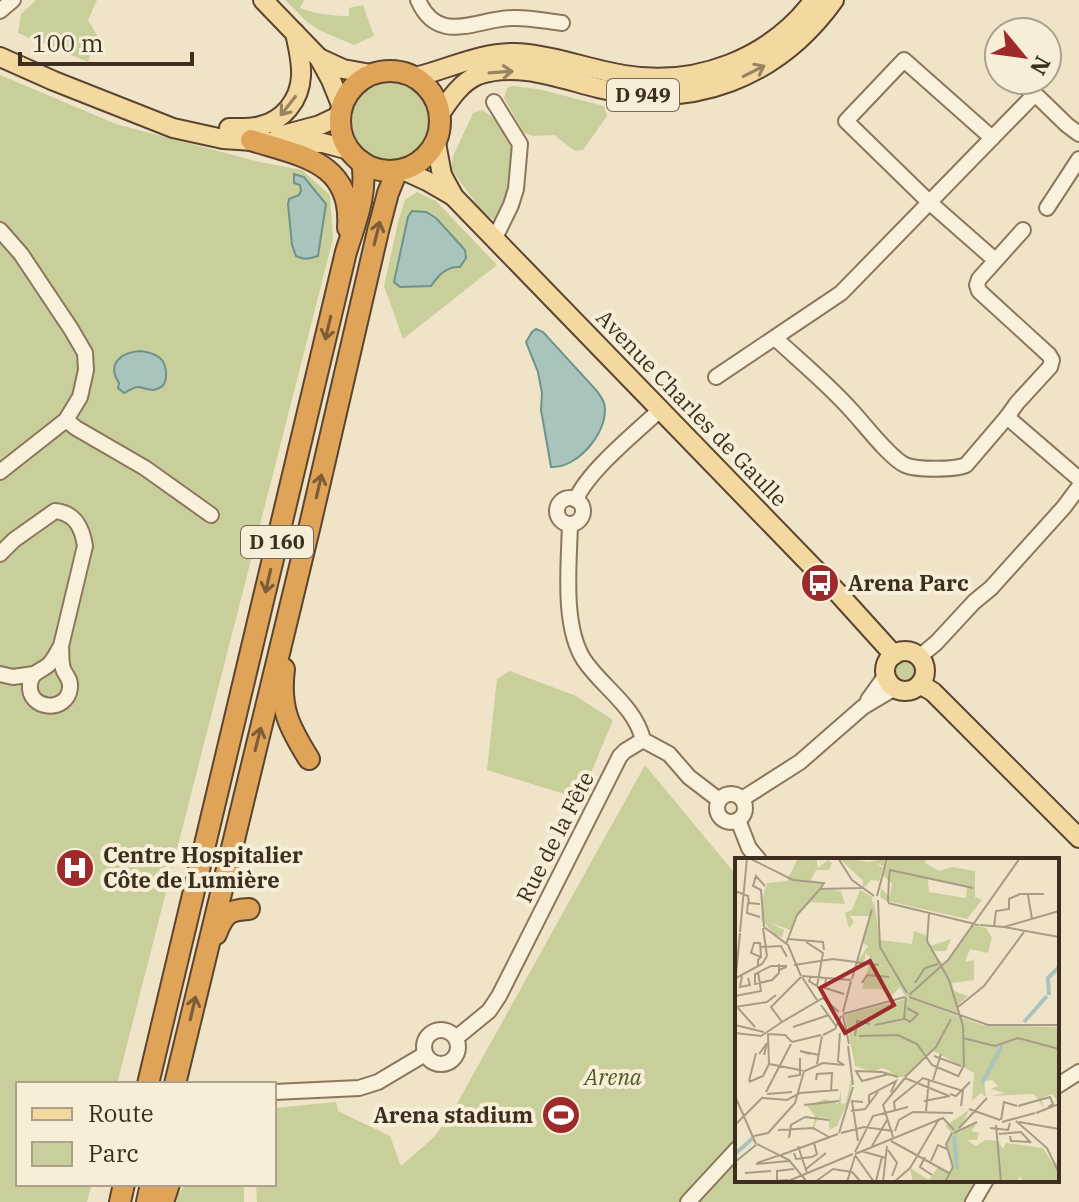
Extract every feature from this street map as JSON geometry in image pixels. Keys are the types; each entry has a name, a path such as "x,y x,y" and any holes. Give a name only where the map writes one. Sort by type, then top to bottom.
{"highway":[{"path":"393,71 415,77 432,92 440,114 436,143 422,160 400,170 379,170 356,156 342,133 342,111 353,87 371,74 393,71"},
{"name":"D 160","path":"256,140 309,158 329,172 338,183 347,202 349,224 346,252"},
{"name":"D 160","path":"148,1082 346,252 363,192 364,177 356,156"},
{"name":"D 160","path":"175,1082 378,231 388,193 400,170"},
{"path":"309,759 292,731 282,698 310,525"},
{"path":"201,975 221,922 235,910 249,909"}],"main road":[{"path":"256,140 320,125 342,111 319,58 263,0"},
{"name":"D 949","path":"415,77 501,53 537,55 644,77 707,72 762,48 794,23 814,0"},
{"name":"D 949","path":"440,114 464,84 474,77 498,71 537,73 600,89 644,95 666,96 711,88 753,72 789,49 821,19 834,0"},
{"path":"173,128 251,128 279,118 295,100 300,87 301,66 295,33"},
{"path":"0,57 173,128 208,137 323,143 356,156"},
{"path":"319,58 343,69 371,74"},
{"path":"436,143 442,175 454,197"},
{"path":"400,170 454,197"},
{"name":"Avenue Charles de Gaulle","path":"454,197 894,655"},
{"path":"904,651 919,657 924,667 920,684 908,690 891,681 886,665 894,655 904,651"},
{"path":"920,684 933,692 1079,838"}],"street":[{"path":"0,11 13,0"},
{"path":"418,0 429,18 451,28 510,17 562,23"},
{"path":"992,138 904,60 846,121 929,202 995,260"},
{"path":"716,377 841,293 1035,94 1079,134"},
{"path":"494,102 520,144 516,189 494,240"},
{"path":"1047,208 1079,159"},
{"path":"0,230 25,259 85,353 86,370 80,397 66,420 0,472"},
{"path":"775,338 903,464 958,469 966,465 1050,367 1052,360 979,291 977,285 1023,230"},
{"path":"660,410 593,475 576,500 564,500 558,506 559,518 570,524 570,619 574,640 583,658 635,718 643,740 669,754 689,777 719,800"},
{"path":"1007,417 1079,479"},
{"path":"66,420 145,468 211,515"},
{"path":"919,657 991,588 1079,487"},
{"path":"0,554 14,540 55,511 65,512 74,518 85,546 61,646 64,671 71,689 64,701 52,707 40,704 30,690 6,675"},
{"path":"30,690 34,674 47,666 61,646"},
{"path":"47,666 64,671"},
{"path":"6,675 34,674"},
{"path":"742,799 800,762 891,681"},
{"name":"Rue de la Fête","path":"425,1054 438,1065 450,1063 459,1049 456,1038 489,1011 620,756 643,740"},
{"path":"724,795 738,795 742,799 744,812 738,820 730,822 721,818 717,811 719,800 724,795"},
{"path":"738,820 749,848 757,858"},
{"path":"276,1092 359,1088 378,1082 425,1054 427,1037 436,1030 447,1031 456,1038"},
{"path":"1059,1085 1079,1072"},
{"path":"688,1202 735,1151"},
{"path":"973,1202 985,1182"}],"green space":[{"path":"36,0 97,0 88,20 97,35 88,62 18,33 21,14"},
{"path":"285,0 304,0 300,8 336,16 349,16 349,8 363,5 374,36 354,45 307,22"},
{"path":"0,75 116,124 302,170 330,195 333,239 118,1082 16,1082 16,1186 91,1186 87,1202 0,1202"},
{"path":"390,77 406,81 420,90 429,104 433,120 429,136 420,150 406,159 390,163 374,159 360,150 351,136 347,120 351,104 360,90 374,81"},
{"path":"507,88 538,89 604,106 607,116 583,150 575,151 554,135 524,133 504,98"},
{"path":"482,110 507,131 515,147 509,192 502,217 496,221 483,213 451,169 453,156 473,113"},
{"path":"417,192 436,201 497,265 403,339 384,286 405,200"},
{"path":"904,658 913,661 916,670 913,679 904,682 895,679 892,670 895,661"},
{"path":"510,671 576,696 613,720 580,799 487,770 497,679"},
{"name":"Arena","path":"645,765 735,874 735,1182 978,1182 966,1202 257,1202 256,1186 276,1186 276,1108 336,1102 338,1111 390,1136 401,1166 434,1137 450,1116"},
{"path":"185,1186 244,1186 244,1202 176,1202"}],"water":[{"path":"294,174 304,177 326,204 318,256 296,256 292,245 288,204 289,199 301,191 300,185 294,183"},
{"path":"412,211 426,212 436,218 465,250 466,258 460,267 447,270 431,286 400,287 394,282 408,217"},
{"path":"536,329 543,332 597,391 604,403 602,424 590,446 572,462 561,466 551,467 538,372 526,342"},
{"path":"141,351 162,360 166,374 164,384 153,390 138,387 124,393 118,388 115,364 122,356"}],"place":[{"name":"Arena Parc","path":"820,583"},
{"name":"Centre Hospitalier Côte de Lumière","path":"75,868"},
{"name":"Arena stadium","path":"561,1115"}]}
